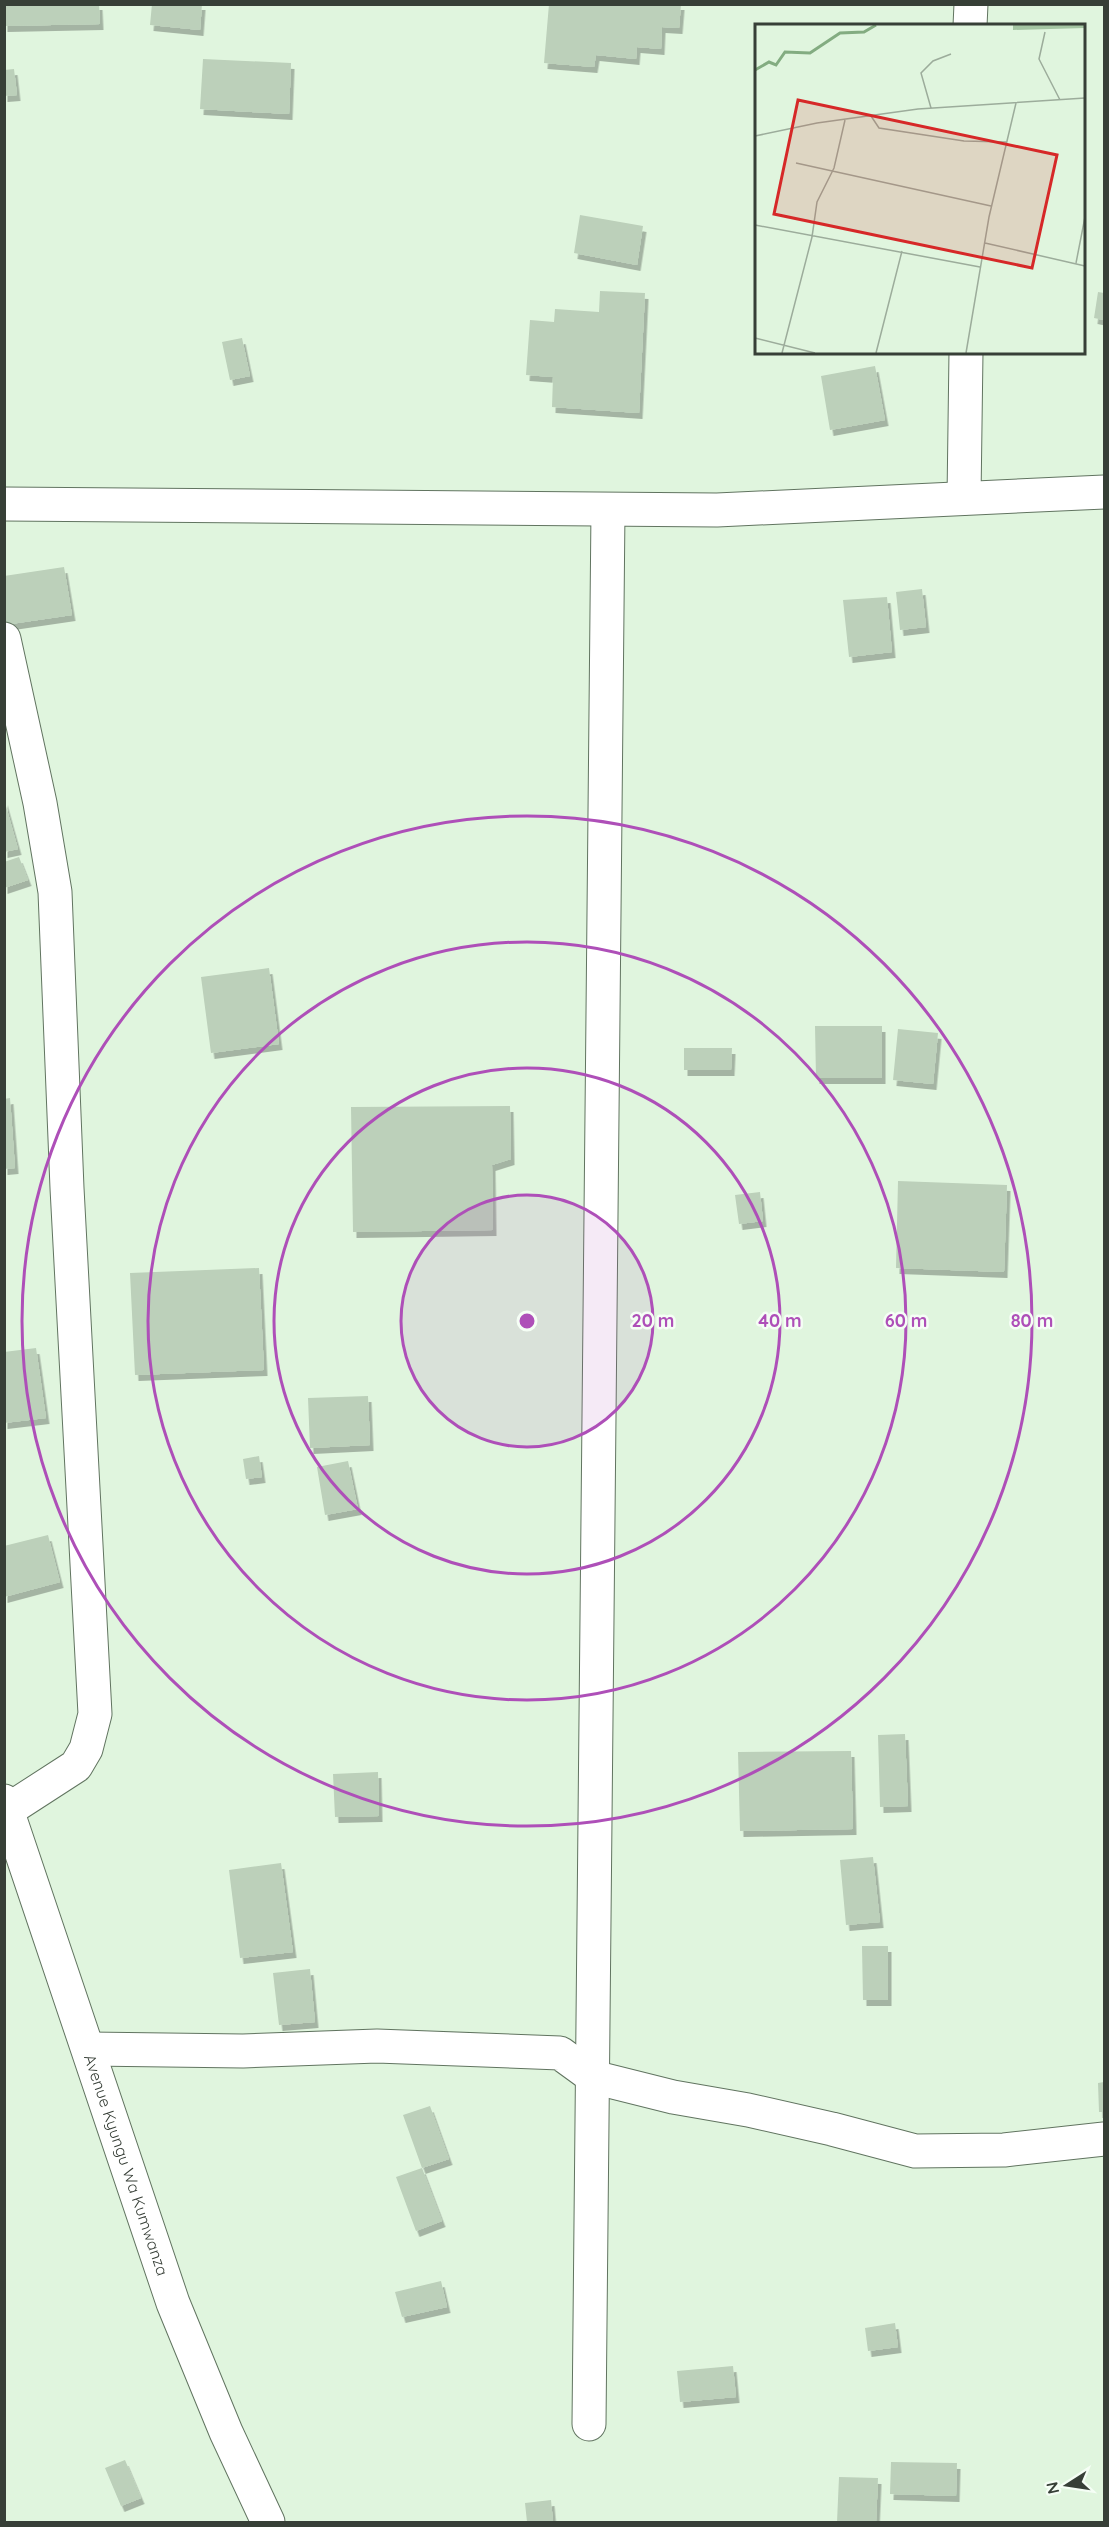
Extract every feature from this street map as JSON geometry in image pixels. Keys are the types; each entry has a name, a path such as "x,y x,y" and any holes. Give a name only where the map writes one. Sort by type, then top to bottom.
{"street":[{"path":"970,24 971,4"},
{"path":"964,498 966,354"},
{"path":"4,504 717,510 1104,492"},
{"path":"589,2424 608,510"},
{"path":"4,639 40,802 55,892 67,1188 96,1713 86,1749 76,1766 6,1806"},
{"name":"Avenue Kyungu Wa Kumwanza","path":"6,1806 173,2303 226,2432 268,2523"},
{"path":"89,2049 243,2051 377,2046 560,2053 593,2077 673,2097 748,2110 832,2129 915,2151 1004,2150 1104,2139"}],"building":[{"path":"4,4 99,4 100,24 4,26"},
{"path":"152,4 202,4 200,30 150,25"},
{"path":"549,4 681,4 679,28 662,27 661,49 637,47 636,59 596,55 594,67 544,63"},
{"path":"203,59 291,63 289,114 200,109"},
{"path":"14,69 17,95 4,96 4,70"},
{"path":"580,215 643,226 637,265 574,253"},
{"path":"600,291 645,293 639,413 552,407 553,377 526,375 530,320 554,322 555,309 599,312"},
{"path":"1098,292 1104,293 1104,320 1094,318"},
{"path":"242,338 250,376 230,380 222,342"},
{"path":"875,366 885,420 830,430 821,376"},
{"path":"64,567 72,615 4,625 4,576"},
{"path":"922,589 926,627 900,630 896,592"},
{"path":"887,597 892,652 849,657 843,600"},
{"path":"4,799 18,849 4,852"},
{"path":"19,857 28,880 4,888 4,862"},
{"path":"269,968 279,1044 211,1053 201,977"},
{"path":"815,1026 882,1026 882,1078 816,1078"},
{"path":"898,1029 938,1033 933,1084 893,1080"},
{"path":"684,1048 732,1048 731,1070 684,1070"},
{"path":"10,1098 15,1168 4,1169 4,1099"},
{"path":"510,1106 511,1159 492,1165 493,1230 353,1232 351,1107"},
{"path":"898,1181 1007,1185 1004,1272 896,1268"},
{"path":"760,1192 763,1221 739,1224 735,1195"},
{"path":"259,1268 264,1370 135,1375 130,1273"},
{"path":"36,1348 46,1418 4,1423 4,1352"},
{"path":"368,1396 370,1445 310,1448 308,1398"},
{"path":"259,1456 262,1477 246,1479 243,1459"},
{"path":"348,1461 358,1509 325,1515 317,1467"},
{"path":"48,1535 60,1582 4,1597 4,1546"},
{"path":"905,1734 908,1806 880,1807 878,1735"},
{"path":"851,1751 853,1829 740,1831 738,1752"},
{"path":"378,1772 379,1816 335,1817 333,1774"},
{"path":"873,1857 880,1922 846,1925 840,1860"},
{"path":"281,1863 293,1952 240,1958 229,1870"},
{"path":"862,1946 888,1946 888,2000 863,2000"},
{"path":"310,1969 315,2022 279,2025 273,1973"},
{"path":"1104,2082 1104,2112 1099,2112 1098,2083"},
{"path":"430,2106 449,2159 422,2168 403,2115"},
{"path":"422,2168 442,2221 416,2231 396,2177"},
{"path":"441,2281 447,2307 402,2317 395,2292"},
{"path":"895,2323 898,2347 868,2351 865,2328"},
{"path":"733,2366 736,2397 680,2402 677,2371"},
{"path":"125,2460 141,2498 121,2506 105,2468"},
{"path":"891,2462 957,2463 956,2496 890,2494"},
{"path":"839,2477 878,2478 876,2522 837,2522"},
{"path":"551,2500 553,2522 527,2522 525,2503"}]}
